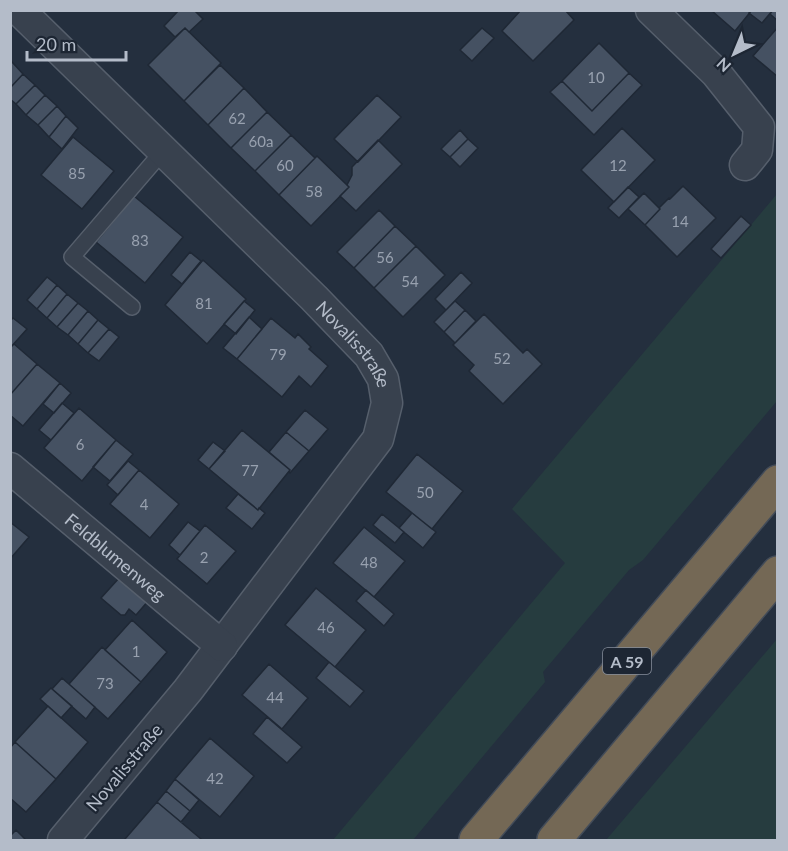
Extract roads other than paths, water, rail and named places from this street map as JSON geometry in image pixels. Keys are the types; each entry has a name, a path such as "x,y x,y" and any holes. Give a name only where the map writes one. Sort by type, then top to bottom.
{"highway":[{"name":"A 59","path":"476,840 777,482"},
{"path":"554,840 777,573"}],"street":[{"name":"Novalisstraße","path":"19,10 314,298 369,355 383,379 387,403 378,439 181,699 63,840"},
{"path":"651,10 716,73 759,127 756,150 745,165"},
{"name":"Feldblumenweg","path":"10,468 222,646"}],"lane":[{"path":"132,307 72,257 163,151"}]}
